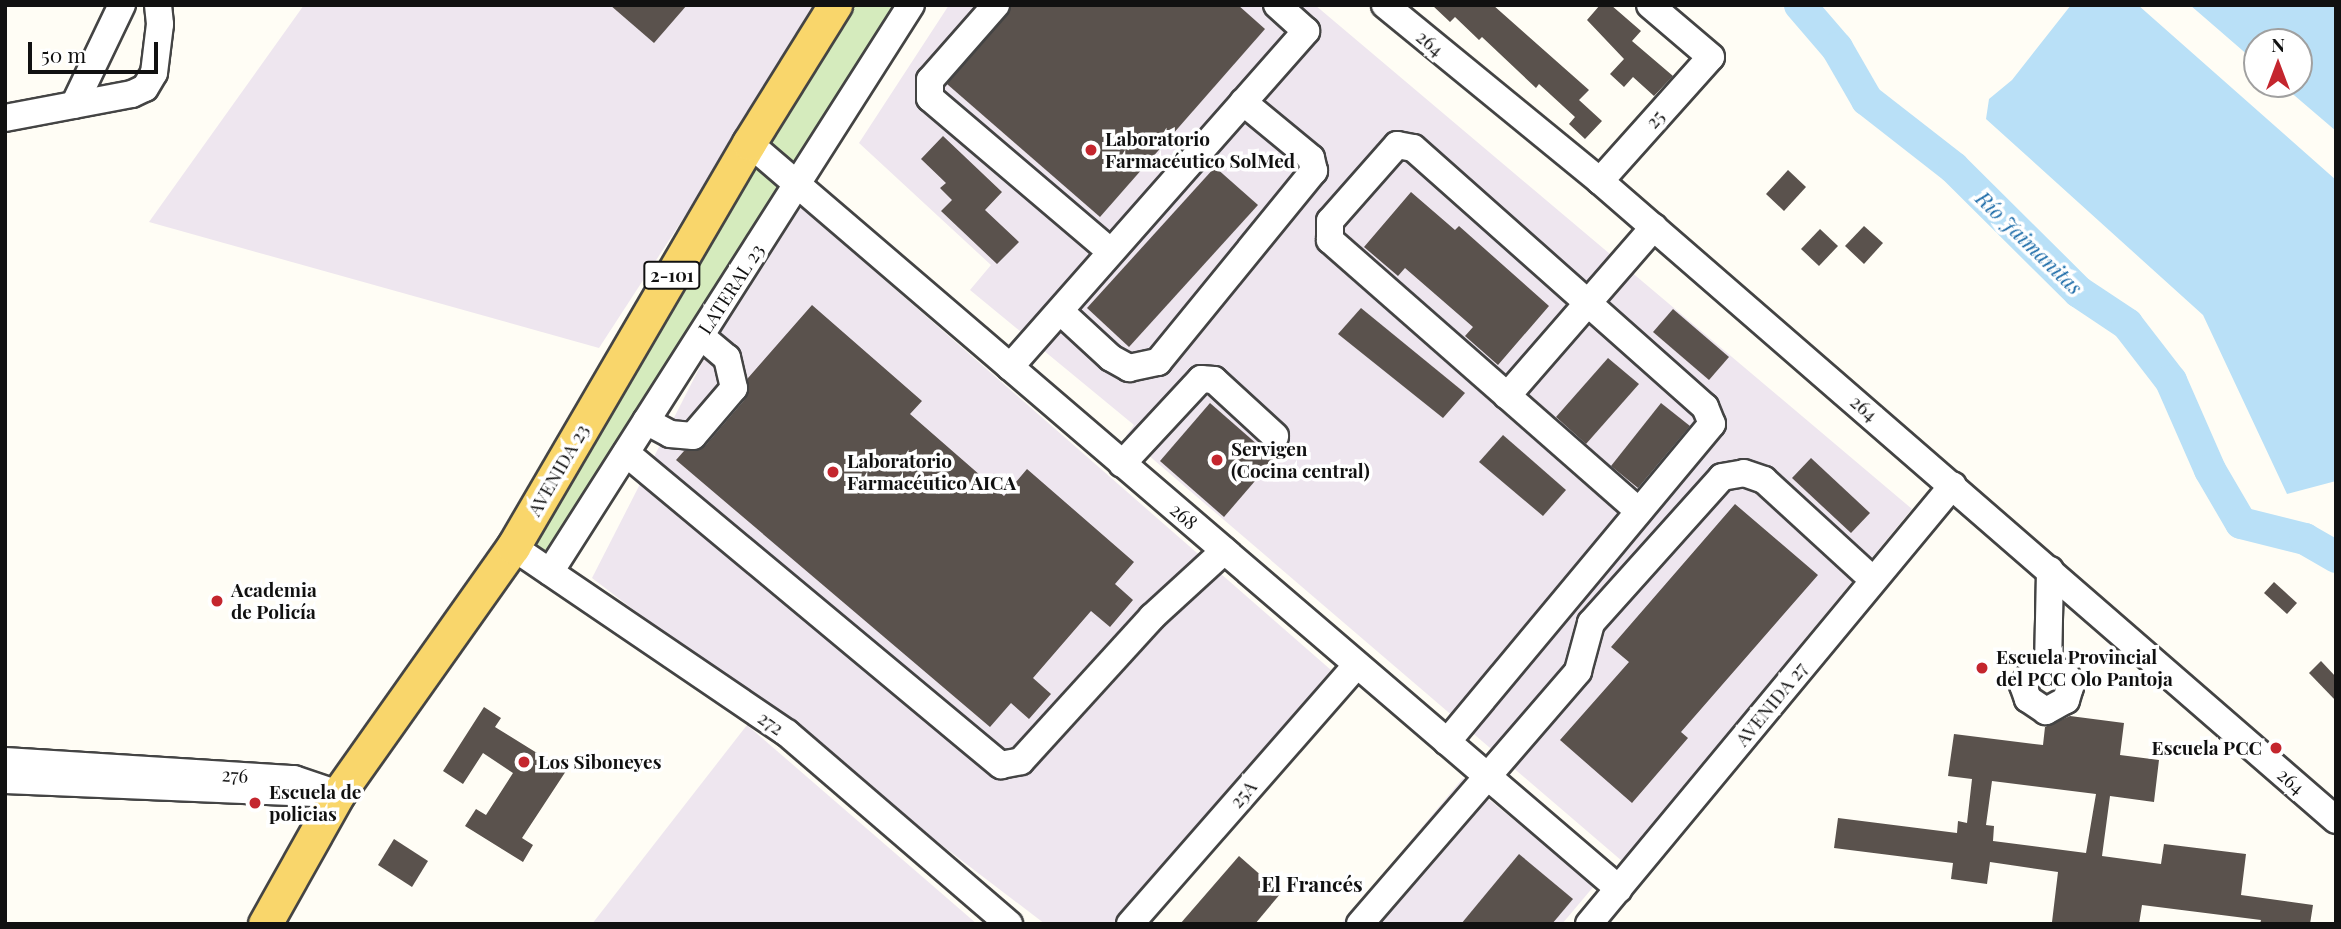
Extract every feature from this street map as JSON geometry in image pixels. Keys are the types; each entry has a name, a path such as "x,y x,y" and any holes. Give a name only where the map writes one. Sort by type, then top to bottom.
{"main road":[{"name":"AVENIDA 23","path":"265,924 338,794 513,547 749,144 835,5"}],"street":[{"path":"74,105 122,5"},
{"path":"5,118 145,88 154,73 160,24 158,5"},
{"name":"LATERAL 23","path":"550,572 911,5"},
{"path":"996,5 930,80 930,98 1110,251"},
{"path":"1010,368 1306,30 1277,5"},
{"name":"264","path":"1385,5 1654,227 2336,820"},
{"name":"25","path":"1600,181 1711,57 1650,5"},
{"path":"1060,311 1111,358 1129,368 1158,362 1312,175 1311,158 1243,102"},
{"name":"268","path":"749,144 1619,890"},
{"path":"1447,742 1639,511 1709,432 1711,418 1705,407 1413,148 1401,144 1392,149 1330,221 1330,240 1639,511"},
{"path":"1507,396 1654,227"},
{"path":"646,421 670,434 693,436 734,388 727,358 701,336"},
{"path":"1122,464 1201,379 1214,380 1275,436"},
{"path":"626,453 1001,765 1021,761 1152,617 1224,551"},
{"path":"1360,924 1578,671 1591,623 1722,477 1744,473 1764,480 1872,580"},
{"name":"AVENIDA 27","path":"1589,924 1953,485"},
{"name":"272","path":"513,547 787,733 1009,924"},
{"path":"2048,667 2050,570"},
{"name":"25A","path":"1130,924 1357,664"},
{"name":"276","path":"5,761 294,779 338,794"},
{"name":"276","path":"5,779 338,794"}],"shaded area":[{"path":"304,5 822,5 599,348 149,222"},
{"path":"949,5 1315,5 1912,509 1622,861 1126,436 1134,425 970,290 991,265 859,143"},
{"path":"801,207 1331,670 1117,924 1045,924 592,578 728,312"},
{"path":"747,725 977,924 592,924"},
{"path":"1463,778 1594,886 1562,924 1341,924"}],"green space":[{"path":"841,5 913,5 563,576 513,547"}],"water":[{"path":"2071,5 2138,5 2336,180 2336,481 2287,494 2203,315 1986,119 1989,99 2012,80"},
{"path":"2190,5 2336,5 2336,131 2297,98 2313,98 2313,28 2243,28 2243,51"}],"building":[{"path":"610,5 687,5 654,43"},
{"name":"Laboratorio Farmacéutico SolMed","path":"1012,5 1238,5 1265,29 1100,217 947,84"},
{"path":"1432,5 1493,5 1589,90 1579,100 1602,121 1585,139 1569,124 1575,117 1539,84 1536,88 1482,37 1479,40 1455,17 1450,22"},
{"path":"1600,5 1611,5 1641,31 1632,41 1673,76 1654,96 1633,77 1624,87 1610,74 1624,59 1587,20"},
{"path":"943,136 1002,192 985,210 1019,242 997,264 941,211 952,200 940,188 946,183 921,159"},
{"path":"1215,167 1258,205 1129,347 1087,308"},
{"path":"1788,170 1806,187 1784,211 1766,194"},
{"path":"1411,192 1455,230 1459,226 1549,306 1498,365 1465,336 1473,327 1405,268 1398,276 1364,247"},
{"path":"1864,226 1883,243 1864,264 1845,246"},
{"path":"1820,229 1838,246 1819,266 1801,249"},
{"path":"812,305 922,401 910,414 1004,496 1027,469 1134,562 1115,584 1133,600 1110,627 1091,611 1033,678 1051,694 1029,719 1011,703 990,727 676,460 684,451 705,446 746,398 748,378"},
{"path":"1361,308 1465,393 1443,418 1338,334"},
{"path":"1673,309 1729,357 1709,380 1653,332"},
{"path":"1608,358 1639,384 1586,444 1556,417"},
{"name":"Servigen (Cocina central)","path":"1210,403 1274,459 1224,517 1160,461"},
{"path":"1661,403 1690,426 1638,488 1611,466"},
{"path":"1503,435 1566,490 1543,516 1479,462"},
{"path":"1811,458 1870,513 1851,533 1792,478"},
{"path":"1735,504 1818,575 1681,732 1688,738 1632,803 1560,740 1629,662 1611,647"},
{"path":"2274,582 2297,603 2287,614 2264,593"},
{"path":"2321,661 2336,677 2336,701 2309,673"},
{"name":"Los Siboneyes","path":"484,707 501,718 495,727 566,771 522,838 533,845 523,862 465,826 476,809 486,815 513,773 483,753 463,784 443,771"},
{"path":"2070,716 2124,723 2120,755 2159,760 2154,802 2110,796 2102,856 2161,864 2164,844 2246,854 2241,895 2313,905 2310,924 2260,924 2261,920 2142,905 2139,924 2052,922 2058,872 1990,862 1987,884 1951,879 1953,863 1834,848 1838,818 1957,833 1958,821 1967,823 1972,779 1948,776 1954,734 2043,745 2045,727","holes":["1992,781 2096,794 2086,853 1993,841 1994,826 1986,825"]},
{"path":"394,839 428,861 412,887 378,865"},
{"path":"1519,854 1573,899 1552,924 1461,924"},
{"path":"1239,856 1281,893 1255,924 1180,924"}],"waterway":[{"name":"Río Jaimanitas","path":"1800,5 1837,48 1867,100 1954,168 2079,292 2127,324 2171,381 2210,470 2241,523 2305,539 2336,557"}],"place":[{"name":"Laboratorio Farmacéutico SolMed","path":"1091,150"},
{"name":"Servigen (Cocina central)","path":"1217,460"},
{"name":"Laboratorio Farmacéutico AICA","path":"833,472"},
{"name":"Academia de Policía","path":"217,601"},
{"name":"Escuela Provincial del PCC Olo Pantoja","path":"1982,668"},
{"name":"Escuela PCC","path":"2276,748"},
{"name":"Los Siboneyes","path":"524,762"},
{"name":"Escuela de policias","path":"255,803"}],"district":[{"name":"El Francés","path":"1312,883"}]}
